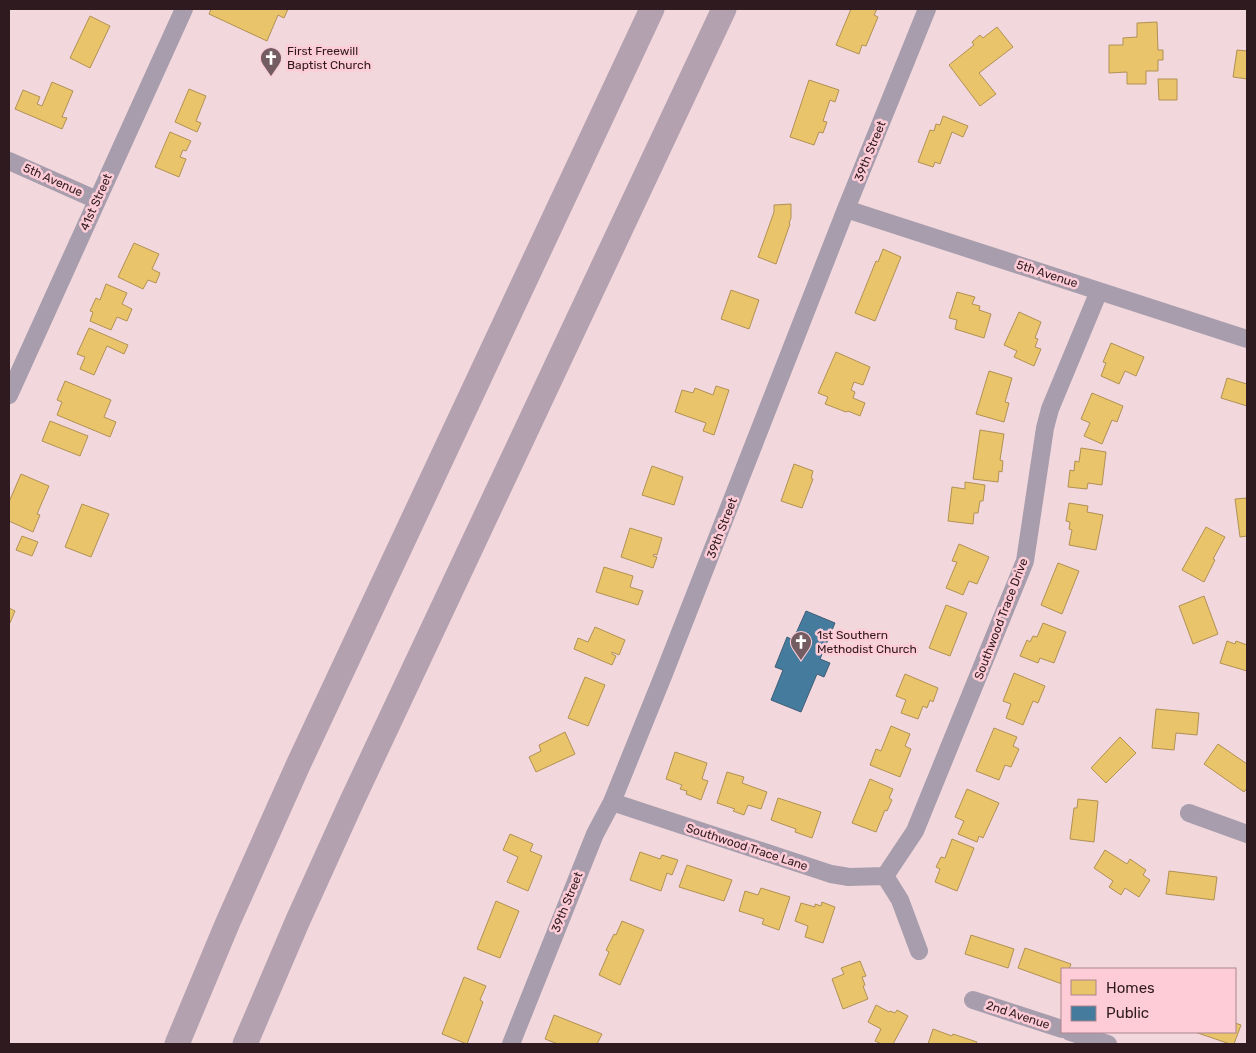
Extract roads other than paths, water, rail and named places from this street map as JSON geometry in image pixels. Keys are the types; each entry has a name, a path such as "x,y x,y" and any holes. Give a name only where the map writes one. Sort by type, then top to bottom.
{"highway":[{"path":"177,1044 228,922 299,763 652,9"},
{"path":"245,1044 350,803 724,9"}],"street":[{"name":"41st Street","path":"9,395 184,9"},
{"name":"39th Street","path":"511,1044 594,834 612,802 692,606 846,209 927,9"},
{"name":"5th Avenue","path":"9,161 97,200"},
{"name":"5th Avenue","path":"846,209 1247,339"},
{"name":"Southwood Trace Drive","path":"885,876 915,832 1025,561 1045,428 1050,409 1099,291"},
{"name":"Southwood Trace Lane","path":"612,802 831,874 849,877 885,876"},
{"path":"1189,813 1247,834"},
{"path":"885,876 900,900 919,951"},
{"name":"2nd Avenue","path":"973,1000 1061,1029"},
{"path":"1073,1033 1108,1044"}],"place":[{"name":"First Freewill Baptist Church","path":"271,77"},
{"name":"1st Southern Methodist Church","path":"801,661"}]}
